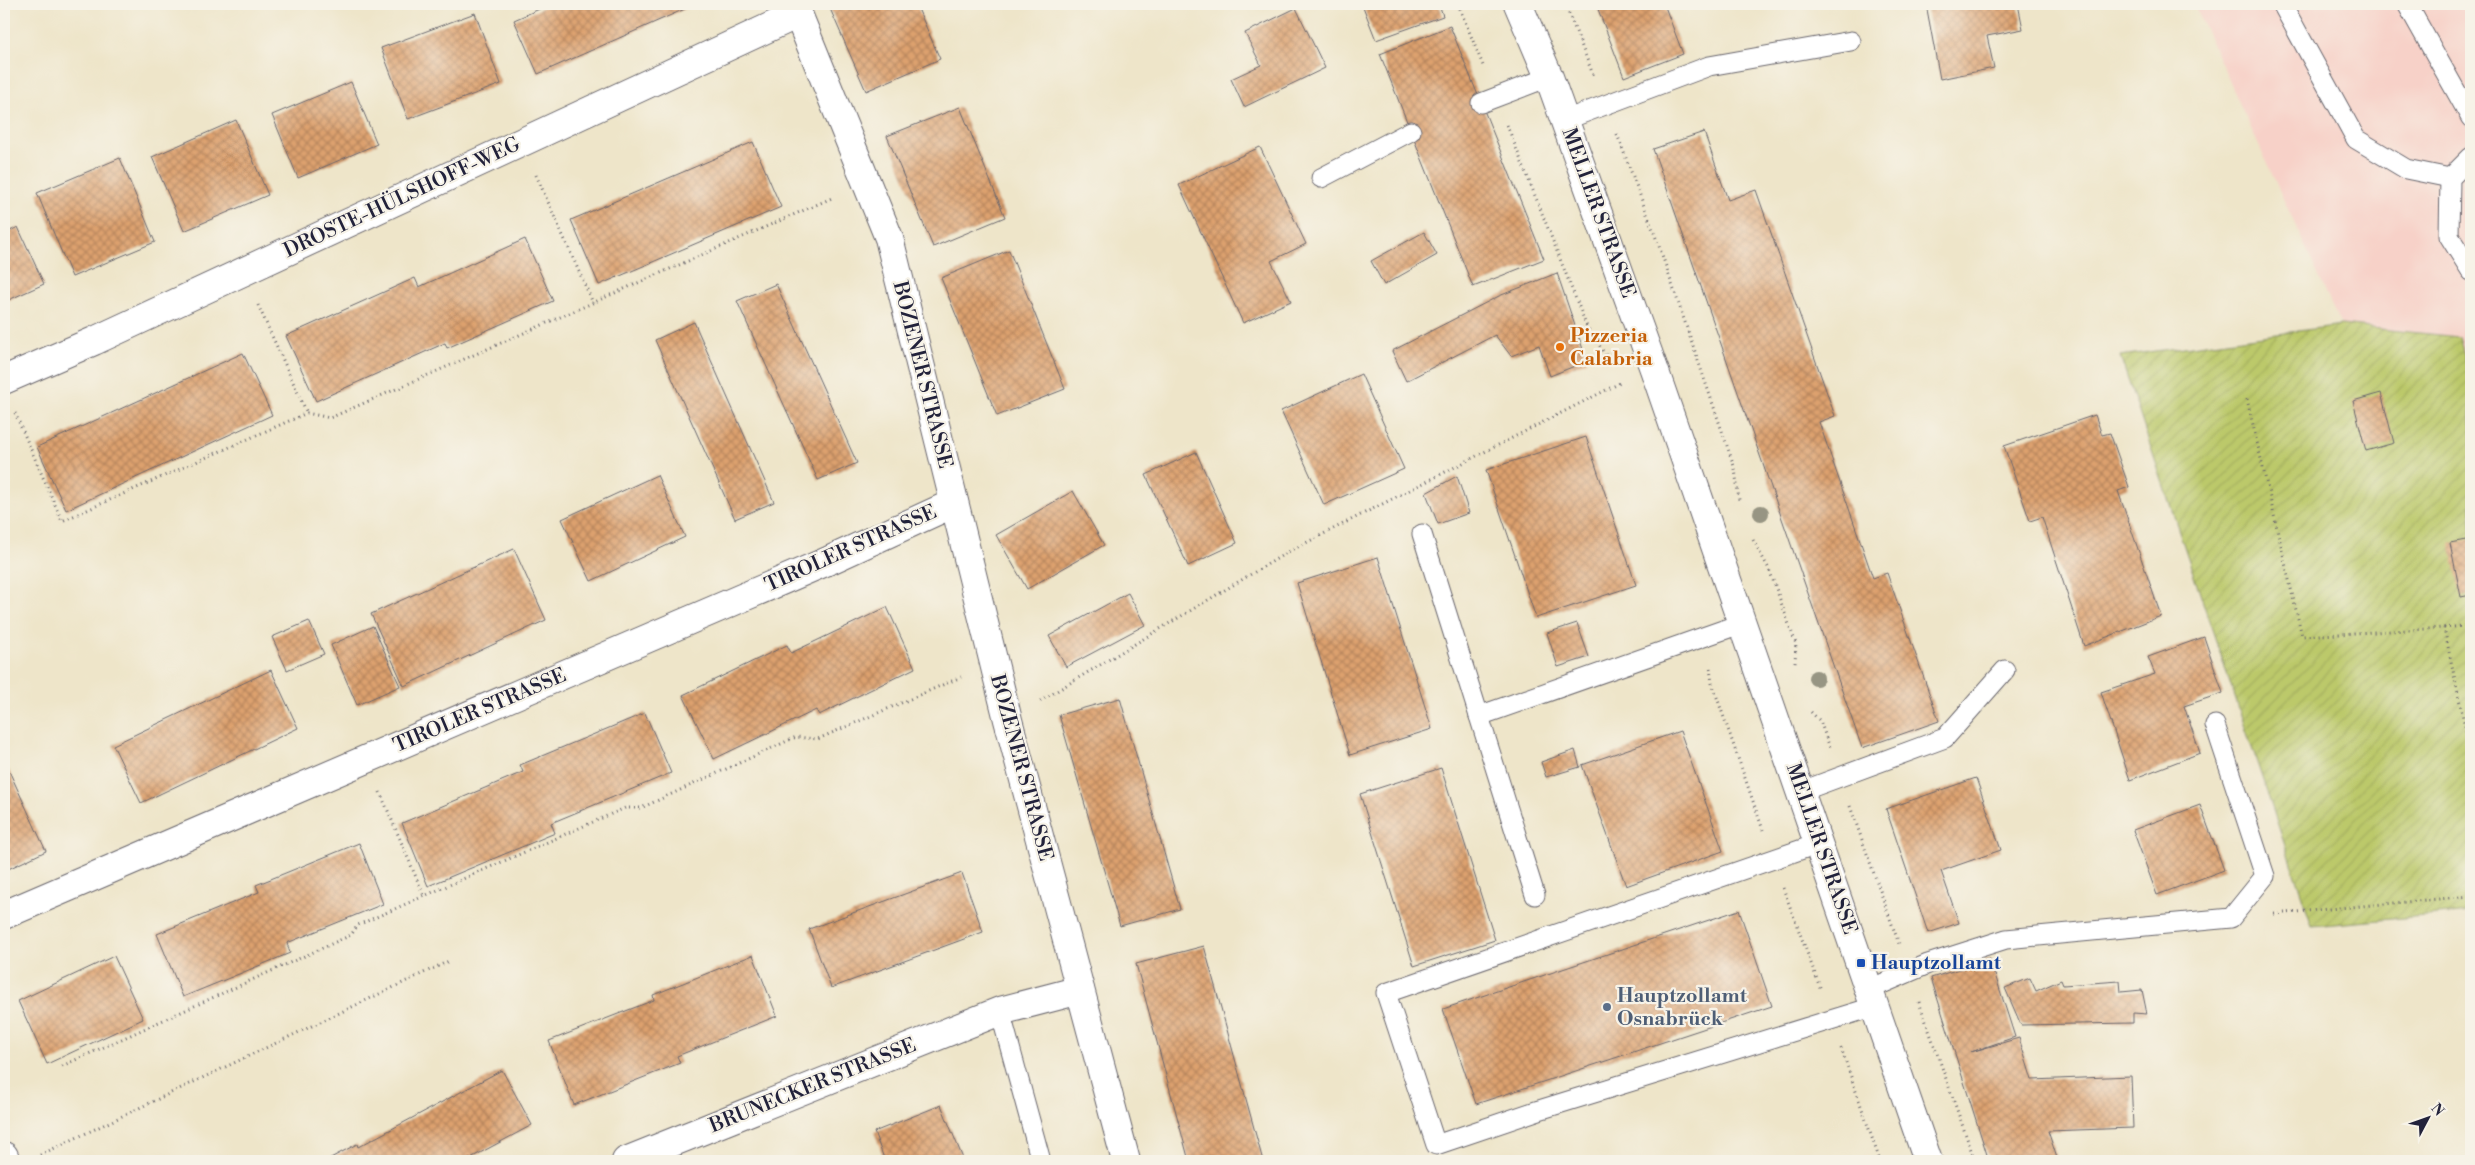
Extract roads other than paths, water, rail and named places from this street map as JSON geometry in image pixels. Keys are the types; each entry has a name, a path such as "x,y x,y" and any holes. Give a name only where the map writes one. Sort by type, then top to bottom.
{"street":[{"name":"MELLER STRASSE","path":"1518,4 1565,120 1744,623 1772,715 1802,791 1928,1161"},
{"name":"DROSTE-HÜLSHOFF-WEG","path":"4,380 94,341 521,143 796,9"},
{"name":"BOZENER STRASSE","path":"796,9 889,238 993,662 1126,1161"},
{"name":"TIROLER STRASSE","path":"4,915 830,560 954,503"},
{"path":"1000,1011 1080,990"},
{"name":"BRUNECKER STRASSE","path":"626,1161 1000,1011"},
{"path":"4,1156 6,1161"}],"lane":[{"path":"2282,4 2356,139 2406,169 2450,178"},
{"path":"2407,4 2471,118"},
{"path":"1565,120 1709,66 1851,41"},
{"path":"1489,100 1549,77"},
{"path":"1321,178 1411,131"},
{"path":"2471,157 2450,178 2449,236 2471,271"},
{"path":"1422,534 1535,895"},
{"path":"1479,716 1744,623"},
{"path":"1802,791 1945,738 2005,670"},
{"path":"1820,843 1386,993 1436,1145 1539,1110 1832,1020 1873,998 1908,972 2006,939 2231,918 2265,876 2215,725"},
{"path":"1000,1011 1042,1161"}],"place":[{"name":"Pizzeria Calabria","path":"1560,347"},
{"name":"Hauptzollamt","path":"1861,963"},
{"name":"Hauptzollamt Osnabrück","path":"1607,1007"}]}
